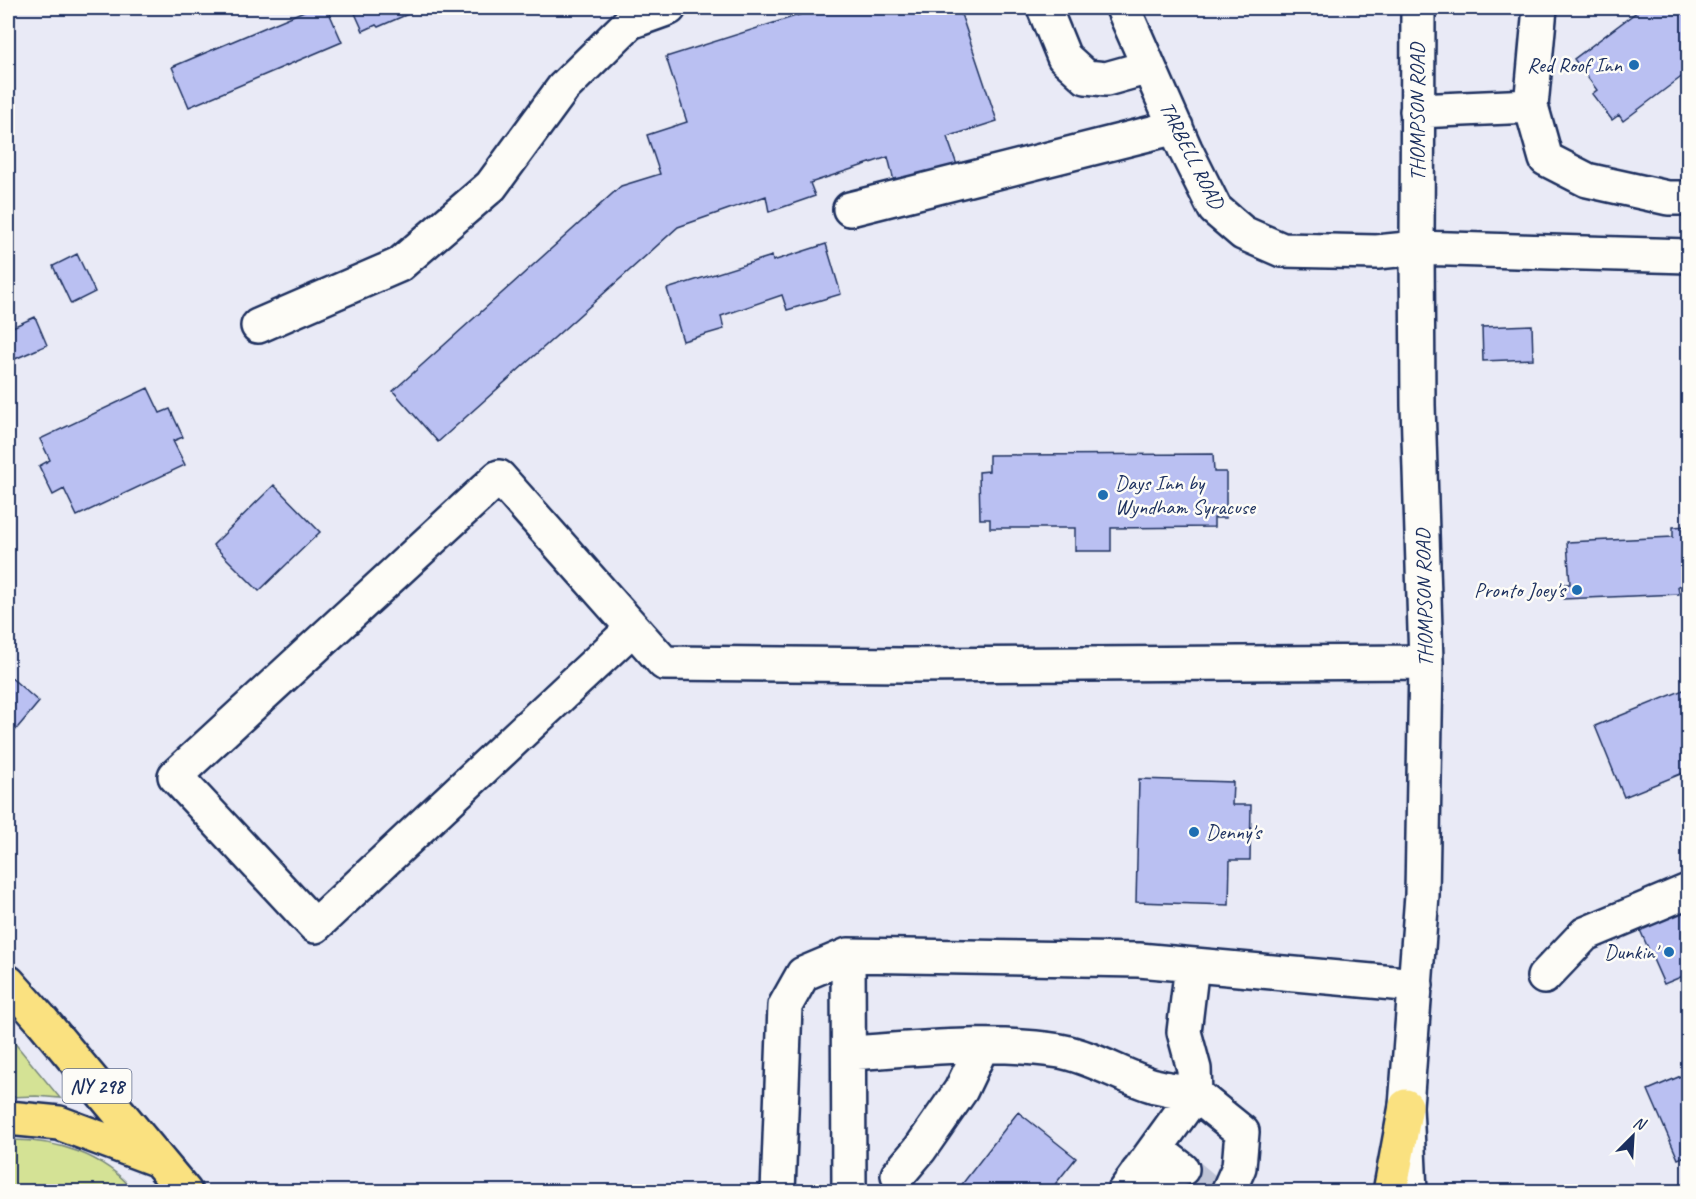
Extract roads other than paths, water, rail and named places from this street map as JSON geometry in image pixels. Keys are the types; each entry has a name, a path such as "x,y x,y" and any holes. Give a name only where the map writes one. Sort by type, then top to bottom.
{"main road":[{"name":"NY 298","path":"8,982 185,1191"},
{"path":"1406,1106 1406,1190"},
{"path":"8,1118 58,1123 160,1161"}],"street":[{"path":"258,326 399,265 491,186 563,88 630,22 669,8"},
{"path":"1044,8 1064,57 1086,77 1106,79 1149,67"},
{"name":"TARBELL ROAD","path":"1123,8 1215,209 1243,233 1281,250 1377,252 1417,248 1689,256"},
{"name":"THOMPSON ROAD","path":"1406,1106 1422,895 1426,662 1418,405 1418,8"},
{"path":"1540,8 1531,106 1546,159 1587,180 1668,198 1689,198"},
{"path":"1417,111 1531,106"},
{"path":"850,209 1176,127"},
{"path":"633,628 315,926 175,776 499,477 633,628 664,663 918,665 1426,662"},
{"path":"1544,977 1585,934 1689,891"},
{"path":"778,1191 785,1006 803,974 848,955 1139,960 1416,985"},
{"path":"848,955 849,1191"},
{"path":"1152,1175 1196,1094 1194,1069 1184,1032 1192,964"},
{"path":"849,1053 982,1046 1022,1047 1062,1052 1154,1085 1196,1094 1242,1132 1239,1167 1214,1191"},
{"path":"898,1175 920,1149 961,1090 982,1046"}],"tunnel":[{"path":"1182,1169 1207,1190"}],"place":[{"name":"Red Roof Inn","path":"1634,65"},
{"name":"Days Inn by Wyndham Syracuse","path":"1103,495"},
{"name":"Pronto Joey's","path":"1577,590"},
{"name":"Denny's","path":"1194,832"},
{"name":"Dunkin'","path":"1669,952"}]}
